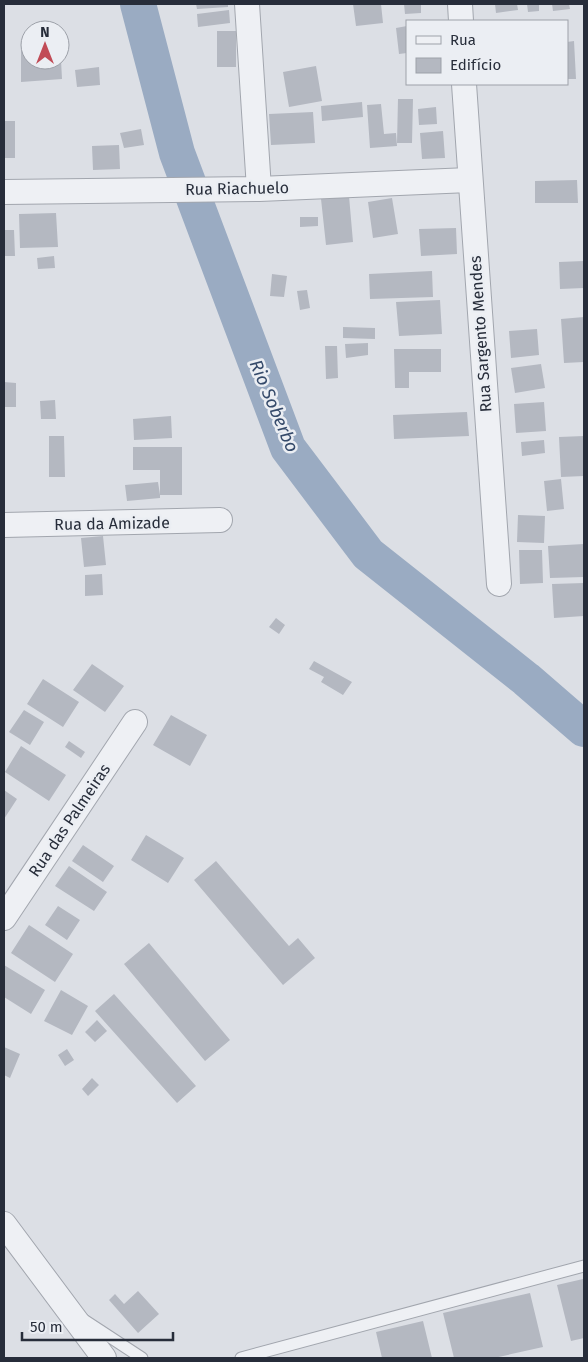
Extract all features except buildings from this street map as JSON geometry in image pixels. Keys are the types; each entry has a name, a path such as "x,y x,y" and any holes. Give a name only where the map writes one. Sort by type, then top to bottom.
{"street":[{"path":"247,4 259,189"},
{"path":"460,4 461,20"},
{"name":"Rua Sargento Mendes","path":"464,85 469,180 499,584"},
{"name":"Rua Riachuelo","path":"4,192 259,189 469,180"},
{"name":"Rua da Amizade","path":"4,525 220,520"},
{"name":"Rua das Palmeiras","path":"4,918 135,722"},
{"path":"4,1224 104,1358"}],"lane":[{"path":"240,1358 584,1266"},
{"path":"65,1306 142,1358"}],"waterway":[{"name":"Rio Soberbo","path":"138,4 177,153 288,448 368,554 526,679 584,729"}]}
